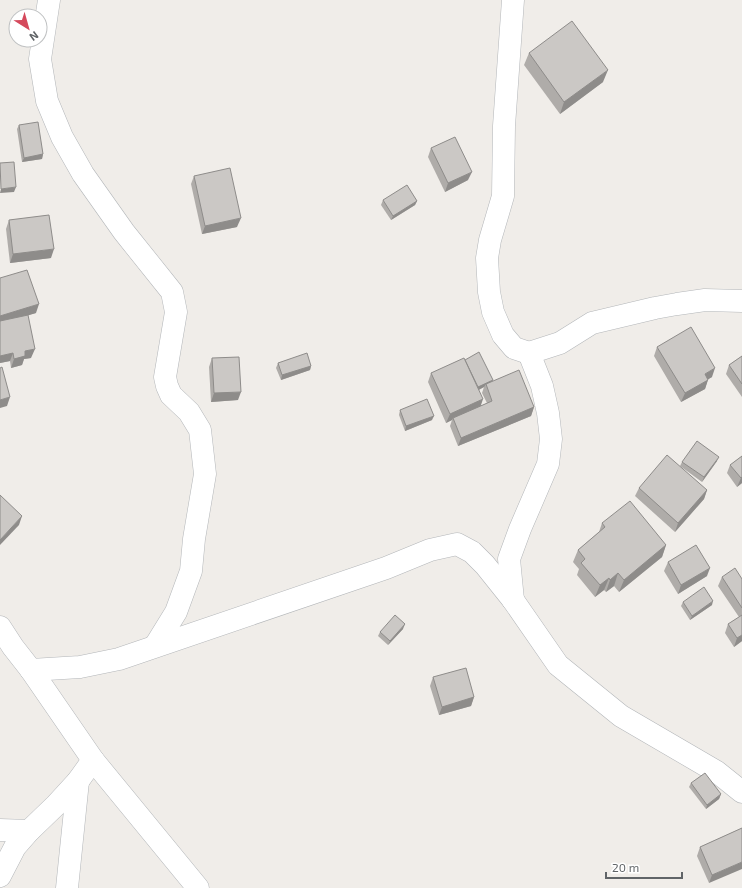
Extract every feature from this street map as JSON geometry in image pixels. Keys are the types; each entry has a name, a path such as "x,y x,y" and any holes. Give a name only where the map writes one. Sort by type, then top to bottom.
{"street":[{"path":"49,0 40,58 48,101 62,137 83,174 124,232 172,292 176,312 165,377 167,386 172,395 189,412 200,430 203,445 205,474 194,539 191,571 176,612 155,646"},
{"path":"513,0 504,126 503,196 490,240 487,258 489,292 493,312 503,335 514,348 530,353 560,343 592,323 677,304 705,300 742,301"},
{"path":"513,600 509,560 523,522 548,464 551,439 548,413 542,386 530,353"},
{"path":"31,670 80,667 119,659 386,568 430,550 456,544 472,552 485,565 513,600 558,665 621,716 717,772 742,792"},
{"path":"0,627 93,760 198,888"},
{"path":"0,876 15,847 29,831 56,806 78,781 93,760"},
{"path":"67,888 78,781"},
{"path":"0,830 29,831"}],"building":[{"path":"572,21 608,70 564,102 529,53"},
{"path":"38,122 43,154 24,158 19,125"},
{"path":"455,137 472,172 448,183 431,148"},
{"path":"14,162 16,187 1,189 0,163"},
{"path":"230,168 241,218 205,226 194,176"},
{"path":"407,185 417,201 393,216 383,200"},
{"path":"49,215 54,249 13,254 9,220"},
{"path":"27,270 39,304 0,316 0,278"},
{"path":"28,315 35,349 25,351 25,356 14,359 13,353 0,356 0,321"},
{"path":"691,327 715,368 705,374 708,380 685,393 657,347"},
{"path":"479,352 493,380 478,387 465,360"},
{"path":"307,353 311,366 282,375 278,363"},
{"path":"742,356 742,384 729,365"},
{"path":"239,357 241,392 214,393 212,358"},
{"path":"464,358 483,399 450,414 431,373"},
{"path":"2,367 10,397 0,400 0,368"},
{"path":"519,370 534,407 461,438 453,418 492,401 486,384"},
{"path":"427,399 434,416 406,426 400,410"},
{"path":"697,441 719,457 704,477 682,462"},
{"path":"667,455 707,490 678,523 639,488"},
{"path":"742,456 742,477 741,478 730,465"},
{"path":"0,495 22,516 0,540"},
{"path":"630,501 666,545 624,580 618,573 610,580 609,578 600,585 581,563 585,559 578,550 605,527 602,523"},
{"path":"696,545 710,568 681,585 668,562"},
{"path":"735,568 742,579 742,608 722,577"},
{"path":"704,587 713,601 692,616 683,602"},
{"path":"395,615 405,624 390,641 380,632"},
{"path":"742,615 742,635 737,638 728,624"},
{"path":"466,668 474,697 442,707 433,677"},
{"path":"705,773 721,794 707,805 691,783"},
{"path":"742,828 742,862 712,875 700,847"}]}
